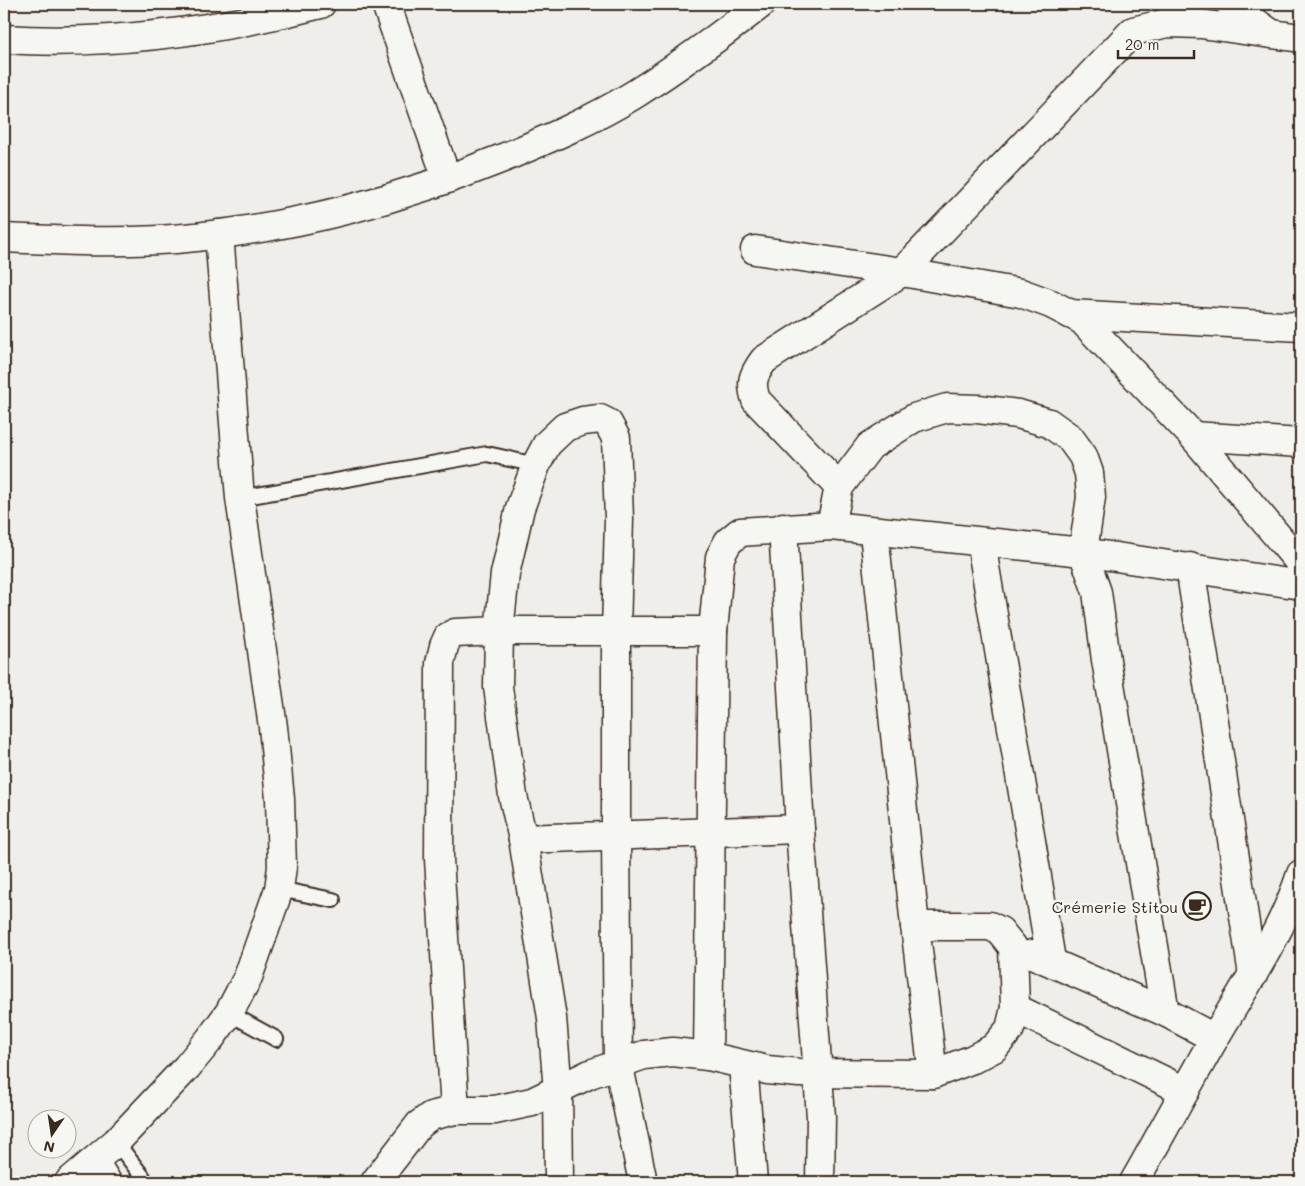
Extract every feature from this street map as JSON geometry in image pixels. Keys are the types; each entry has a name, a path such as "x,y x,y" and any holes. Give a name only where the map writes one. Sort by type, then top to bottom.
{"street":[{"path":"4,39 107,40 157,36 250,22 321,4"},
{"path":"386,4 447,179"},
{"path":"4,238 149,240 218,234 299,222 354,210 447,179 544,141 618,103 684,62 761,4"},
{"path":"1230,4 1270,33"},
{"path":"839,487 756,400 751,387 753,375 764,360 902,272 1133,31 1166,23 1201,24 1301,38"},
{"path":"69,1182 100,1172 116,1142 187,1068 229,1013 248,977 279,889 282,867 279,790 273,727 240,498 218,234"},
{"path":"755,250 902,272 1021,293 1082,320 1194,436 1301,563"},
{"path":"1070,314 1301,327"},
{"path":"831,526 839,487 870,446 914,418 946,408 978,409 1018,414 1049,423 1070,438 1083,456 1089,473 1091,497 1083,552 1097,592 1106,660 1165,1012"},
{"path":"559,1182 558,1091 550,999 523,839 512,796 498,687 499,631 505,574 520,508 536,465 547,444 566,428 583,421 600,419 608,423 616,438 618,519 616,836 618,1062 643,1182"},
{"path":"1194,436 1301,444"},
{"path":"708,1056 709,834 713,631 720,557 728,542 740,532 831,526 874,532 1083,552 1301,585"},
{"path":"783,528 800,829 821,1117 820,1182"},
{"path":"874,532 915,926 933,1074"},
{"path":"981,542 1051,960"},
{"path":"1190,567 1253,975"},
{"path":"455,1110 439,859 440,664 448,637 455,633 499,631 713,631"},
{"path":"523,839 709,834 800,829"},
{"path":"1134,1182 1214,1038 1253,975 1294,897 1301,874"},
{"path":"379,1180 419,1125 431,1116 455,1110 495,1110 532,1102 618,1062 644,1055 673,1052 708,1056 766,1070 933,1074 974,1059 994,1048 1010,1029 1015,1008 1012,947 1000,931 990,926 915,926"},
{"path":"1012,947 1051,960 1165,1012 1214,1038"},
{"path":"1015,1008 1185,1091"},
{"path":"743,1065 753,1182"}],"lane":[{"path":"240,498 486,454 536,465"},
{"path":"279,889 333,900"},
{"path":"229,1013 276,1038"},
{"path":"116,1142 143,1177"}],"place":[{"name":"Crémerie Stitou","path":"1197,906"}]}
